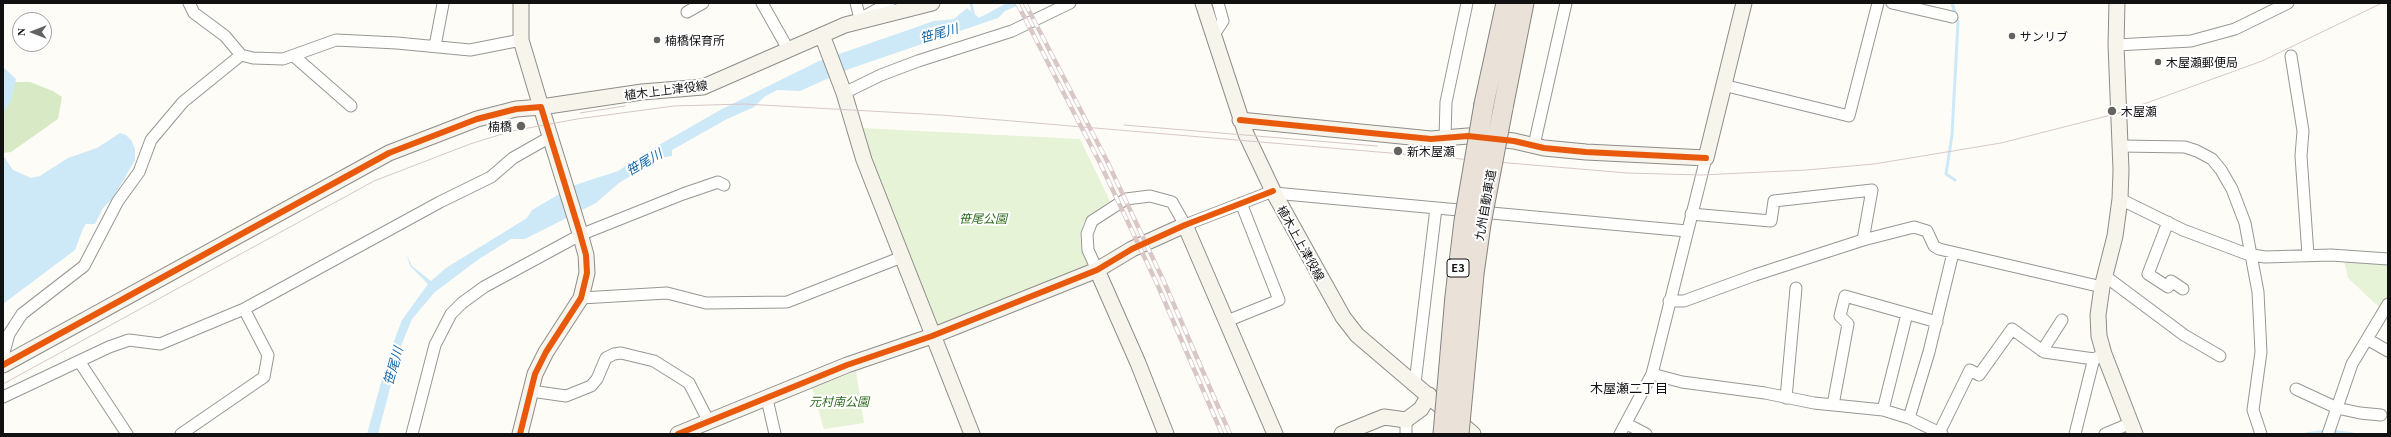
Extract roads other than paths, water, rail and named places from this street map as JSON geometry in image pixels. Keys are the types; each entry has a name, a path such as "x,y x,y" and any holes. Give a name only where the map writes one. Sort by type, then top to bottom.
{"highway":[{"name":"九州自動車道","path":"1443,434 1456,289 1464,221 1484,104 1506,3"},
{"name":"九州自動車道","path":"1459,434 1474,274 1481,224 1524,3"}],"street":[{"path":"189,3 194,13 225,36 241,55 253,58 283,60 295,57 336,40 435,46 470,50 521,40"},
{"path":"520,434 535,374 546,352 581,298 587,273 586,255 580,232 521,40 521,3"},
{"path":"687,12 703,3"},
{"path":"762,3 788,49"},
{"path":"855,21 856,3"},
{"path":"855,21 889,3"},
{"name":"植木上上津役線","path":"3,365 389,153 477,118 516,109 541,107 642,92 702,87 721,81 788,49 824,40 855,21 932,3"},
{"path":"843,91 896,70 1012,31 1070,3"},
{"name":"植木上上津役線","path":"1203,3 1240,120 1274,192 1343,317 1358,335 1473,434"},
{"path":"1213,36 1223,21 1218,3"},
{"path":"1445,138 1446,102 1467,3"},
{"path":"1534,145 1566,3"},
{"path":"1620,434 1627,424 1652,374 1744,3"},
{"path":"1723,85 1849,116 1878,3"},
{"path":"1892,3 1952,17"},
{"path":"2076,434 2099,356 2098,315 2103,281 2115,236 2120,199 2121,146 2116,45 2117,3"},
{"path":"2116,45 2191,41 2235,29 2288,3"},
{"path":"435,46 443,4"},
{"path":"824,40 843,91 864,160 932,336 972,434"},
{"path":"3,356 9,334 22,314 84,266 118,201 138,172 151,140 183,102 241,55"},
{"path":"2292,56 2303,131 2301,156 2308,255"},
{"path":"295,57 351,106"},
{"path":"1240,120 1431,138 1468,136 1534,145 1544,148 1586,152 1706,158"},
{"path":"3,397 79,361 129,340 160,344 244,309 432,206 492,177 513,158 551,141"},
{"path":"2121,146 2186,147 2212,159 2221,170 2232,189 2245,223 2253,254 2258,292 2261,352 2253,410 2261,434"},
{"path":"412,434 435,345 451,314 462,303 484,287 580,232 718,182 724,185"},
{"path":"1691,214 1771,222 1774,201 1872,190 1863,240"},
{"path":"678,434 847,365 932,336 1096,270 1132,249 1185,225 1274,192 1687,231"},
{"path":"1166,434 1138,363 1088,250 1087,234 1092,221 1126,199 1150,196 1172,202 1185,225 1275,434"},
{"path":"2120,199 2215,243 2253,254 2265,256 2308,255 2388,260"},
{"path":"1227,321 1279,300 1241,203"},
{"path":"1415,383 1436,208"},
{"path":"2168,222 2148,274 2168,287 2170,282 2183,289"},
{"path":"1669,301 1684,301 1755,275 1863,240 1914,227 1927,231 1934,246 1939,250 1953,254 2103,281 2184,335 2220,356"},
{"path":"1909,418 1937,322 1953,254"},
{"path":"581,298 667,293 706,303 787,302 902,257"},
{"path":"1786,398 1796,288"},
{"path":"1833,405 1848,324 1840,316 1845,296 1937,322"},
{"path":"2328,432 2352,364 2388,304"},
{"path":"181,434 264,377 268,355 244,309"},
{"path":"1883,410 1907,314"},
{"path":"2042,351 2062,320"},
{"path":"1652,374 1682,382 1833,405 1883,410 1909,418 1940,434 1970,370 1979,375 2012,329 2042,351 2099,356"},
{"path":"2367,339 2388,351"},
{"path":"531,392 566,396 591,386 597,379 606,358 614,354 622,353 654,361 689,383 709,422"},
{"path":"2099,356 2133,429 2105,434"},
{"path":"79,361 127,434"},
{"path":"2296,389 2337,408 2360,413 2381,415"},
{"path":"1342,434 1384,417 1406,427 1421,409 1429,395"},
{"path":"767,398 775,434"},
{"path":"1627,424 1646,434"}],"water":[{"name":"笹尾川","path":"1007,3 1024,3 1005,11 998,18 849,69 800,91 777,90 764,97 754,107 727,119 672,150 672,156 660,158 619,183 596,203 525,239 511,239 479,259 435,292 412,319 401,346 378,434 367,434 388,357 402,320 428,284 410,266 407,255 412,266 431,281 446,268 527,218 532,210 575,185 618,171 652,149 722,109 819,61 934,21 954,19 967,8 979,18"},
{"path":"3,67 16,79 11,101 3,113"},
{"path":"120,133 126,135 131,140 135,149 135,160 113,198 103,208 95,224 86,224 75,250 3,304 3,155 13,170 31,178 40,176 68,158 97,148"}],"waterway":[{"path":"971,3 974,17"},
{"path":"1952,3 1958,22 1952,135 1946,174 1955,180"},
{"path":"2306,434 2326,431"},
{"path":"2331,431 2353,434"}],"tram line":[{"path":"3,384 374,181 470,144 512,131 577,119 674,106 744,104 941,115 1627,173 1701,175 1806,170 1874,164 2001,143 2119,113 2262,61 2382,3"},
{"path":"580,113 625,106"},
{"path":"1124,125 1377,146"}],"railway":[{"path":"1017,3 1100,163 1158,286 1222,434"},
{"path":"1025,3 1107,161 1165,284 1230,434"}],"place":[{"name":"サンリブ","path":"2012,36"},
{"name":"楠橋保育所","path":"657,40"},
{"name":"木屋瀬郵便局","path":"2158,62"},
{"name":"木屋瀬","path":"2112,111"},
{"name":"楠橋","path":"521,126"},
{"name":"新木屋瀬","path":"1398,151"}],"district":[{"name":"木屋瀬二丁目","path":"1629,388"}],"park label":[{"name":"笹尾公園","path":"983,218"},
{"name":"元村南公園","path":"839,401"}]}
